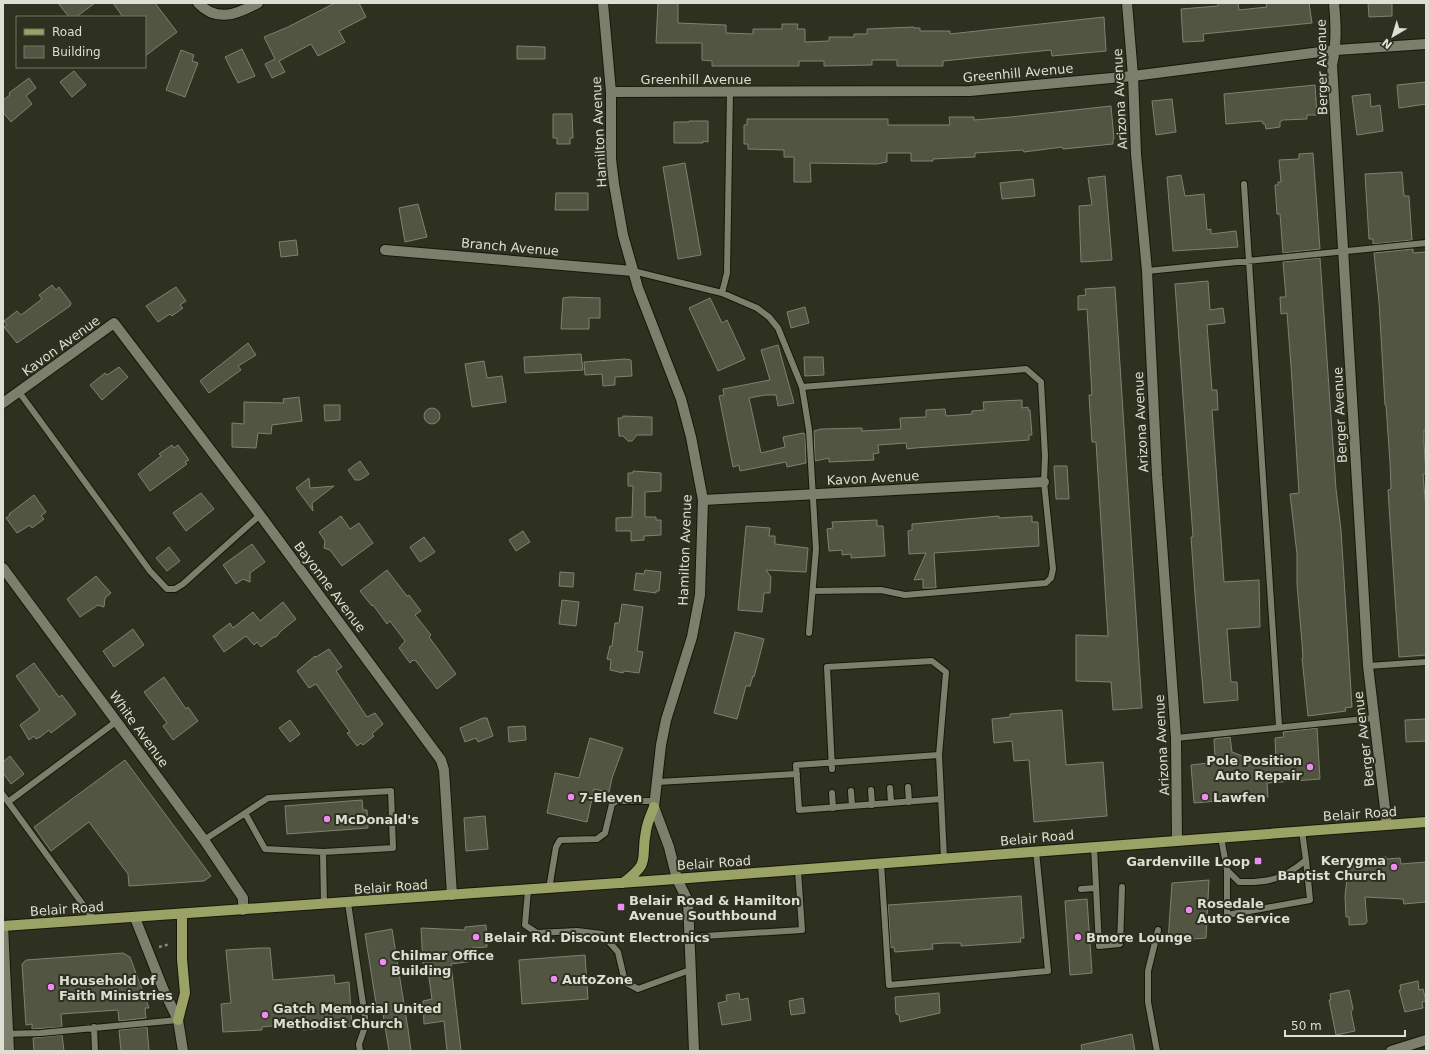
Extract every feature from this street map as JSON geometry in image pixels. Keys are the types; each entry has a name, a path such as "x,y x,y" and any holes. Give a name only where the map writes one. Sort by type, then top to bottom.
{"main road":[{"path":"623,883 636,874 644,862 646,831 654,804"},
{"name":"Belair Road","path":"3,926 95,921 528,890 1426,822"},
{"path":"178,1020 184,994 182,915"}],"street":[{"path":"198,3 212,13 220,16 234,14 258,3"},
{"name":"Hamilton Avenue","path":"604,3 611,92 611,159 623,235 633,271 652,325 681,399 691,437 702,500 700,595 690,644 666,720 654,804"},
{"name":"Arizona Avenue","path":"1127,3 1133,76 1136,154 1147,271 1157,475 1176,738 1177,840"},
{"name":"Berger Avenue","path":"1334,3 1336,50 1332,65 1368,666 1387,825"},
{"name":"Greenhill Avenue","path":"611,92 970,91 1133,76 1336,50 1426,44"},
{"name":"Branch Avenue","path":"385,250 633,271"},
{"name":"Kavon Avenue","path":"3,403 114,323"},
{"name":"Bayonne Avenue","path":"114,323 260,515 441,760 444,770 452,895"},
{"name":"Kavon Avenue","path":"702,500 1044,482"},
{"name":"White Avenue","path":"3,568 204,840 243,898 243,910"},
{"path":"654,804 669,846 677,879 688,901 688,937 694,1051"},
{"path":"135,918 164,991 178,1020 183,1051"},
{"path":"3,926 6,1034 9,1051"},
{"path":"1391,1051 1426,1040"}],"lane":[{"path":"722,293 727,267 730,92"},
{"path":"1244,184 1279,726"},
{"path":"1147,271 1249,262 1344,250 1426,243"},
{"path":"633,271 722,293 758,308 778,328 802,387 809,430 814,494 816,549 809,633"},
{"path":"802,387 1026,370 1041,382 1045,456 1044,482 1053,569 1051,578 1046,583 905,595 880,590 812,591"},
{"path":"19,392 150,571 167,589 175,589 183,584 260,515"},
{"path":"831,766 827,667 932,661 940,666 946,672 939,755 944,858"},
{"path":"1368,666 1426,662"},
{"path":"1176,738 1279,726 1374,718"},
{"path":"8,802 117,721"},
{"path":"939,755 907,761 888,759 850,765 796,765 799,810 941,799"},
{"path":"888,759 888,766"},
{"path":"657,782 797,774"},
{"path":"908,787 909,802"},
{"path":"890,788 890,803"},
{"path":"871,790 872,805"},
{"path":"204,840 245,813 268,798 391,791 392,848 322,852 265,848 245,813"},
{"path":"851,791 852,806"},
{"path":"832,793 833,808"},
{"path":"3,795 95,921"},
{"path":"549,888 556,847 560,840 597,839 605,833 612,804 617,801 654,804"},
{"path":"1220,837 1228,870 1227,915 1310,900 1302,831"},
{"path":"1094,847 1099,946 1120,944 1122,887"},
{"path":"881,863 890,985 1048,971 1036,851"},
{"path":"322,852 324,904"},
{"path":"1228,870 1239,882 1274,881 1306,860"},
{"path":"688,937 802,930 798,870"},
{"path":"1081,889 1096,888"},
{"path":"528,890 526,925 537,933 577,931 602,934 618,952 625,982 638,989 690,970"},
{"path":"348,903 366,1024 359,1044 360,1051"},
{"path":"1157,1051 1148,994 1148,970 1158,930"},
{"path":"6,1034 41,1033 178,1020"},
{"path":"94,1027 95,1051"}],"path":[{"path":"159,947 172,944"}],"building":[{"path":"58,3 95,3 77,16 68,16"},
{"path":"113,3 155,3 177,32 146,55 146,16 122,16"},
{"path":"335,3 359,3 366,17 339,31 345,42 318,56 311,44 279,61 285,72 272,78 265,64 275,59 264,37 288,27"},
{"path":"658,3 678,3 678,23 726,25 726,33 753,34 753,29 782,29 782,24 798,24 797,29 805,29 805,42 829,41 829,37 854,37 854,34 867,34 867,29 914,27 920,28 920,31 950,31 950,34 1104,17 1106,51 1052,56 1051,50 943,61 943,66 897,66 897,60 872,60 872,65 824,66 824,61 799,61 799,66 712,66 712,61 702,60 702,43 656,43"},
{"path":"1218,3 1238,3 1239,10 1267,7 1266,3 1309,3 1312,23 1203,34 1204,41 1183,42 1181,9 1218,6"},
{"path":"1368,3 1392,3 1392,16 1369,17"},
{"path":"517,46 545,47 545,59 517,59"},
{"path":"242,49 255,76 238,83 225,57"},
{"path":"181,50 194,55 192,61 198,63 185,97 166,90"},
{"path":"74,71 86,85 72,97 60,82"},
{"path":"29,78 36,88 26,96 32,104 11,122 3,112 3,100 10,95 9,93"},
{"path":"1426,82 1426,104 1399,108 1397,85"},
{"path":"1315,85 1317,115 1307,115 1307,119 1283,120 1280,122 1280,127 1266,129 1265,124 1263,124 1262,121 1226,124 1224,94"},
{"path":"1370,94 1371,107 1380,105 1383,131 1357,135 1352,96"},
{"path":"1172,99 1176,132 1156,135 1152,101"},
{"path":"1111,106 1114,139 1113,144 1063,149 1062,147 1024,152 1023,150 975,153 975,157 933,159 933,161 911,161 911,153 887,153 887,162 877,164 810,163 811,182 794,182 794,157 784,157 784,150 748,149 748,144 744,144 744,125 747,125 747,119 888,119 888,125 950,125 949,117 974,117 974,120"},
{"path":"553,114 572,114 573,138 570,138 570,144 557,144 557,138 553,138"},
{"path":"708,121 708,142 674,143 674,122"},
{"path":"1313,153 1320,249 1283,253 1280,214 1277,214 1275,185 1278,185 1278,182 1281,182 1279,160 1299,159 1299,154"},
{"path":"685,163 701,255 678,259 663,167"},
{"path":"1402,172 1404,196 1409,196 1412,240 1373,244 1373,239 1369,239 1365,174"},
{"path":"1181,175 1185,196 1204,194 1207,230 1211,229 1211,234 1236,231 1238,247 1173,251 1167,177"},
{"path":"1105,176 1112,260 1081,262 1079,206 1092,205 1088,178"},
{"path":"1033,179 1035,196 1002,199 1000,183"},
{"path":"556,193 588,193 588,210 555,210"},
{"path":"418,204 427,237 405,242 399,208"},
{"path":"296,240 298,255 281,257 279,242"},
{"path":"1413,249 1413,253 1426,252 1426,430 1424,430 1424,443 1426,474 1423,474 1426,510 1426,655 1399,657 1388,490 1391,489 1390,462 1379,302 1374,253"},
{"path":"1320,258 1336,489 1341,530 1352,707 1345,708 1346,711 1308,716 1302,658 1297,584 1297,554 1290,494 1299,493 1291,366 1287,313 1281,314 1280,297 1286,297 1283,262"},
{"path":"1208,281 1210,310 1223,308 1225,323 1207,325 1212,390 1217,390 1218,410 1212,410 1224,582 1259,580 1260,627 1227,629 1231,682 1237,682 1238,700 1204,703 1191,537 1193,537 1175,284"},
{"path":"52,285 56,290 59,287 71,303 70,306 17,343 4,327 7,325 4,321 17,311 21,315 42,299 39,295"},
{"path":"176,287 186,301 180,305 183,308 172,316 170,314 158,322 146,306"},
{"path":"1115,287 1142,708 1113,710 1111,682 1076,681 1076,635 1108,636 1096,442 1092,442 1089,395 1092,395 1087,309 1078,310 1078,296 1086,295 1085,289"},
{"path":"563,298 600,298 600,318 589,318 589,329 561,329"},
{"path":"710,298 722,323 727,320 745,359 718,371 689,308"},
{"path":"805,307 809,323 791,328 787,312"},
{"path":"248,343 256,355 238,366 241,370 209,393 200,381"},
{"path":"778,345 794,403 778,406 776,395 765,395 749,398 761,453 785,447 783,437 803,433 805,434 806,463 787,467 786,462 740,471 739,465 733,467 719,396 724,395 723,389 770,380 761,350"},
{"path":"581,354 583,370 525,373 524,357"},
{"path":"804,357 823,357 824,375 805,376"},
{"path":"625,359 631,360 632,376 615,377 615,385 603,386 602,374 585,375 584,362"},
{"path":"484,361 487,378 502,376 506,402 472,407 465,364"},
{"path":"119,367 128,377 102,400 90,385 105,373 107,375"},
{"path":"299,397 302,421 272,425 271,434 258,433 256,448 232,447 232,423 244,424 244,402 284,403 283,399"},
{"path":"1022,400 1022,408 1028,407 1028,410 1030,410 1032,435 1029,435 1029,440 907,449 906,443 878,445 879,453 873,454 874,460 829,462 829,458 815,461 814,431 821,429 862,428 862,431 901,429 900,418 926,417 926,410 945,409 946,416 972,414 972,411 984,410 983,402"},
{"path":"324,405 340,405 340,420 325,421"},
{"path":"432,408 439,413 440,416 435,423 432,424 425,419 424,416 429,409"},
{"path":"623,416 652,417 652,435 637,435 632,441 628,441 623,436 619,436 618,418 622,418"},
{"path":"172,445 174,448 178,445 189,460 185,462 187,464 150,491 138,474 161,456 159,454"},
{"path":"360,461 369,474 360,480 355,480 348,470"},
{"path":"1054,466 1067,466 1069,499 1056,499"},
{"path":"633,471 661,473 661,491 645,492 645,517 656,517 656,520 661,520 661,535 644,536 644,540 631,541 631,531 616,531 616,518 632,517 633,486 628,486 628,473 633,473"},
{"path":"309,478 310,488 334,486 312,503 313,511 296,488"},
{"path":"201,493 214,509 186,531 173,513"},
{"path":"34,495 46,512 41,516 44,519 32,528 30,525 17,533 6,518"},
{"path":"341,516 350,529 359,523 373,543 342,566 330,550 324,548 325,541 319,532"},
{"path":"999,516 999,518 1032,516 1032,522 1038,522 1039,546 934,553 936,588 923,588 923,579 914,580 926,553 909,554 908,531 912,530 912,524"},
{"path":"877,520 877,526 883,526 885,556 851,558 851,554 842,555 842,550 829,551 827,529 833,528 832,522"},
{"path":"746,526 770,528 769,536 775,536 775,544 808,548 806,572 766,570 771,577 770,593 764,593 762,612 738,610"},
{"path":"523,531 530,542 516,551 509,540"},
{"path":"424,537 435,552 420,562 410,547"},
{"path":"252,544 265,562 250,573 250,582 243,579 236,584 223,565"},
{"path":"169,547 180,561 167,571 156,558"},
{"path":"387,570 407,596 409,595 421,611 415,615 431,635 429,637 456,674 437,689 416,661 413,660 410,663 399,648 405,641 390,621 387,624 360,591"},
{"path":"645,570 661,572 659,591 656,591 656,593 634,590 636,573 644,574"},
{"path":"560,572 574,573 573,587 559,586"},
{"path":"96,576 111,593 105,598 104,607 98,605 80,617 67,599"},
{"path":"562,600 579,602 576,626 559,624"},
{"path":"283,602 296,619 276,637 261,647 257,642 254,645 246,636 224,652 213,636 230,623 233,628 253,612 260,621"},
{"path":"622,604 643,607 637,651 643,652 639,673 624,671 623,673 610,670 611,660 607,659 610,646 612,646 615,623 619,623"},
{"path":"133,629 144,645 114,667 103,651"},
{"path":"735,632 764,639 754,677 753,676 750,686 746,686 737,719 714,713"},
{"path":"329,649 342,667 336,671 367,717 375,713 383,724 372,734 374,736 363,745 361,743 357,746 347,733 350,732 316,684 309,688 297,671 315,656 316,657"},
{"path":"34,663 59,697 62,695 76,714 51,733 49,730 36,739 34,736 29,740 20,725 40,710 16,676"},
{"path":"164,677 186,709 188,707 198,721 173,740 163,726 167,723 144,692"},
{"path":"1062,710 1066,765 1103,762 1107,816 1034,822 1029,760 1014,761 1012,741 994,743 992,719 1010,717 1010,714"},
{"path":"483,718 487,718 493,736 478,742 476,738 465,742 460,728"},
{"path":"1426,719 1426,741 1406,742 1405,720"},
{"path":"290,720 300,734 290,742 279,728"},
{"path":"525,726 526,740 509,742 508,727"},
{"path":"1317,728 1320,779 1267,783 1268,797 1194,803 1191,765 1208,763 1208,758 1215,758 1214,739 1230,737 1232,752 1245,757 1245,761 1276,759 1275,738 1284,737 1283,732"},
{"path":"590,738 623,748 612,778 609,792 594,789 587,822 547,813 555,773 579,778"},
{"path":"10,756 24,774 11,784 3,773 3,762"},
{"path":"125,760 211,876 204,881 129,886 128,874 89,822 51,851 34,827"},
{"name":"McDonald's","path":"362,800 363,810 367,810 368,828 287,834 285,806"},
{"path":"485,816 488,849 466,851 464,818"},
{"path":"1386,857 1386,859 1400,858 1401,864 1426,862 1426,902 1404,904 1403,899 1365,897 1367,922 1365,924 1349,925 1349,917 1346,917 1345,896 1349,860"},
{"name":"Rosedale Auto Service","path":"1209,880 1206,938 1168,941 1172,883"},
{"path":"1021,896 1024,938 1020,938 1021,942 961,946 961,943 932,944 933,949 895,952 894,947 891,948 888,905"},
{"name":"Bmore Lounge","path":"1087,899 1092,973 1070,975 1065,901"},
{"path":"486,925 487,947 472,948 474,961 451,964 461,1051 447,1051 444,1021 424,1024 423,1001 432,999 427,964 423,964 421,928 465,930 465,927"},
{"name":"Chilmar Office Building","path":"392,929 411,1051 389,1051 382,1008 377,1009 365,934"},
{"path":"270,948 273,980 334,975 335,984 349,982 352,1026 303,1030 302,1023 262,1027 262,1030 223,1032 221,1004 231,1003 226,950"},
{"path":"123,953 130,957 149,1008 145,1008 146,1018 119,1021 118,1010 61,1014 62,1027 32,1029 32,1024 26,1025 22,964 26,960"},
{"name":"AutoZone","path":"585,955 588,999 522,1004 519,960"},
{"path":"1418,981 1419,990 1423,989 1426,1001 1422,1002 1423,1008 1405,1012 1399,990 1401,990 1400,985"},
{"path":"1349,990 1353,1009 1351,1012 1355,1031 1336,1035 1329,1000 1331,1000 1330,994"},
{"path":"739,993 740,1000 748,998 751,1020 722,1025 718,1003 727,1001 726,995"},
{"path":"939,993 940,1013 900,1022 899,1015 896,1014 895,997"},
{"path":"803,998 805,1013 791,1015 789,1001"},
{"path":"147,1027 149,1051 121,1051 119,1030"},
{"path":"1132,1034 1135,1051 1082,1051 1081,1045"},
{"path":"62,1035 64,1051 34,1051 33,1038"}],"place":[{"name":"Pole Position Auto Repair","path":"1310,767"},
{"name":"7-Eleven","path":"571,797"},
{"name":"Lawfen","path":"1205,797"},
{"name":"McDonald's","path":"327,819"},
{"name":"Gardenville Loop","path":"1258,861"},
{"name":"Kerygma Baptist Church","path":"1394,867"},
{"name":"Belair Road & Hamilton Avenue Southbound","path":"621,907"},
{"name":"Rosedale Auto Service","path":"1189,910"},
{"name":"Belair Rd. Discount Electronics","path":"476,937"},
{"name":"Bmore Lounge","path":"1078,937"},
{"name":"Chilmar Office Building","path":"383,962"},
{"name":"AutoZone","path":"554,979"},
{"name":"Household of Faith Ministries","path":"51,987"},
{"name":"Gatch Memorial United Methodist Church","path":"265,1015"}]}
